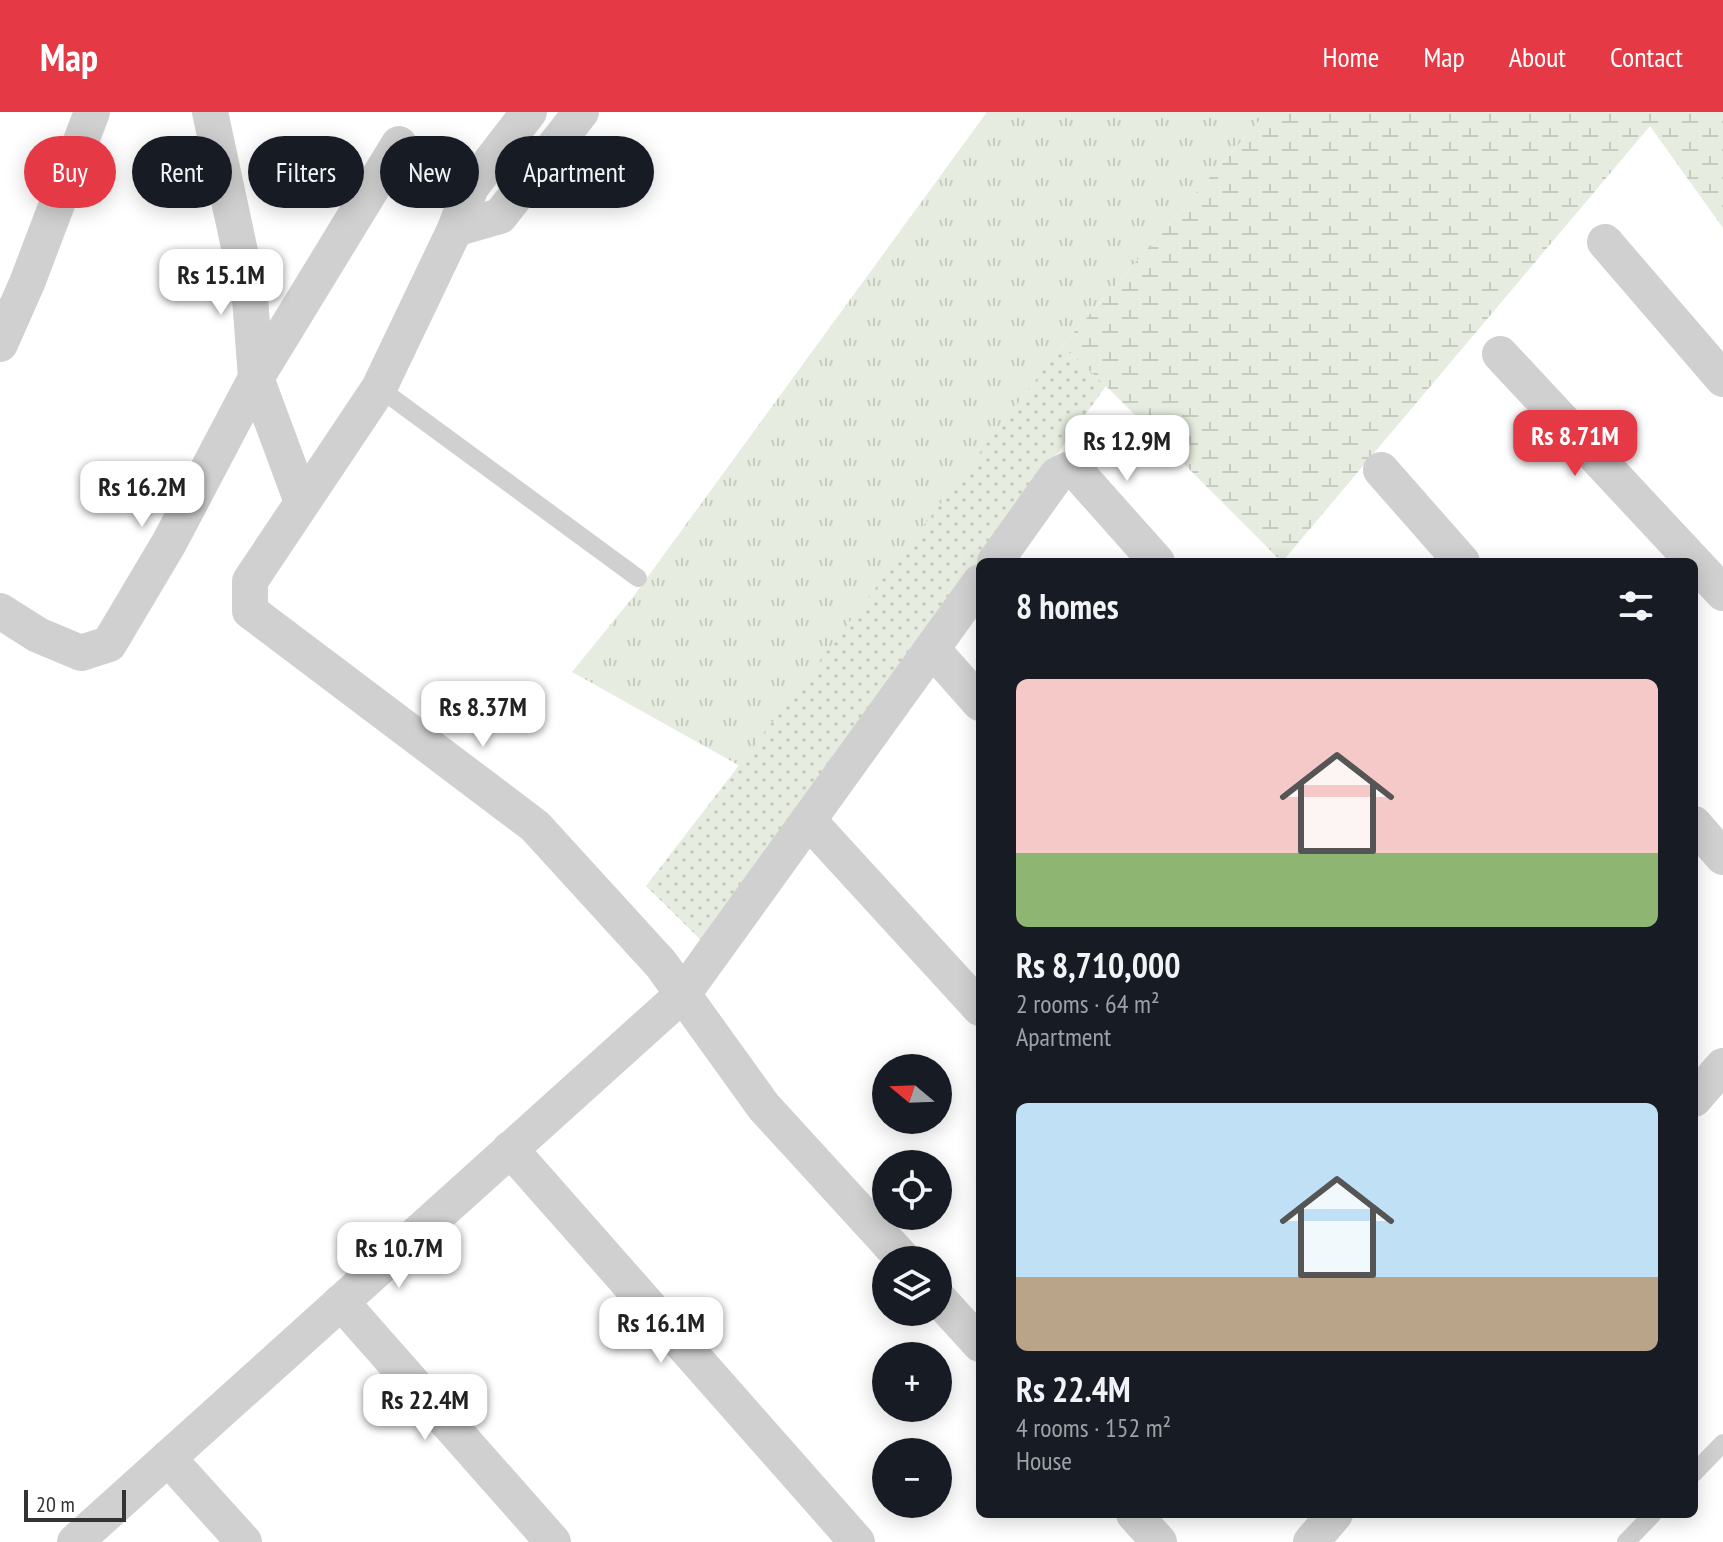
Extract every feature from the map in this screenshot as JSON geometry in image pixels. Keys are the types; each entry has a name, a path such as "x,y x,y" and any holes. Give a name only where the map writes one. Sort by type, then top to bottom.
{"street":[{"path":"0,344 27,283 92,112"},
{"path":"210,112 250,298 256,378 302,502"},
{"path":"529,112 471,187 455,229 379,388 250,581 250,611 535,826 661,964 764,1107 891,1246"},
{"path":"455,229 500,216 581,112"},
{"path":"0,611 38,635 81,653 109,644 169,543 256,378 380,175"},
{"path":"1605,242 1723,379"},
{"path":"1500,354 1690,558"},
{"path":"998,558 1057,475 1075,470 1153,558"},
{"path":"1381,470 1458,558"},
{"path":"1698,566 1723,593"},
{"path":"75,1542 683,994 976,588"},
{"path":"932,649 976,698"},
{"path":"808,820 976,1004"},
{"path":"1698,829 1723,857"},
{"path":"1698,1094 1723,1066"},
{"path":"510,1149 857,1542"},
{"path":"341,1302 553,1542"},
{"path":"952,1313 976,1340"},
{"path":"168,1458 244,1542"},
{"path":"1138,1518 1159,1542"},
{"path":"1311,1542 1332,1518"}],"lane":[{"path":"379,388 638,578"},
{"path":"1698,1469 1723,1443"},
{"path":"1626,1542 1649,1518"}],"green space":[{"path":"987,112 1267,112 1062,346 740,766 572,672 633,597"},
{"path":"1267,112 1723,112 1723,228 1650,126 1285,558 1278,558 1062,346"},
{"path":"1062,346 1106,386 982,558 976,558 976,566 704,943 646,886"}]}
